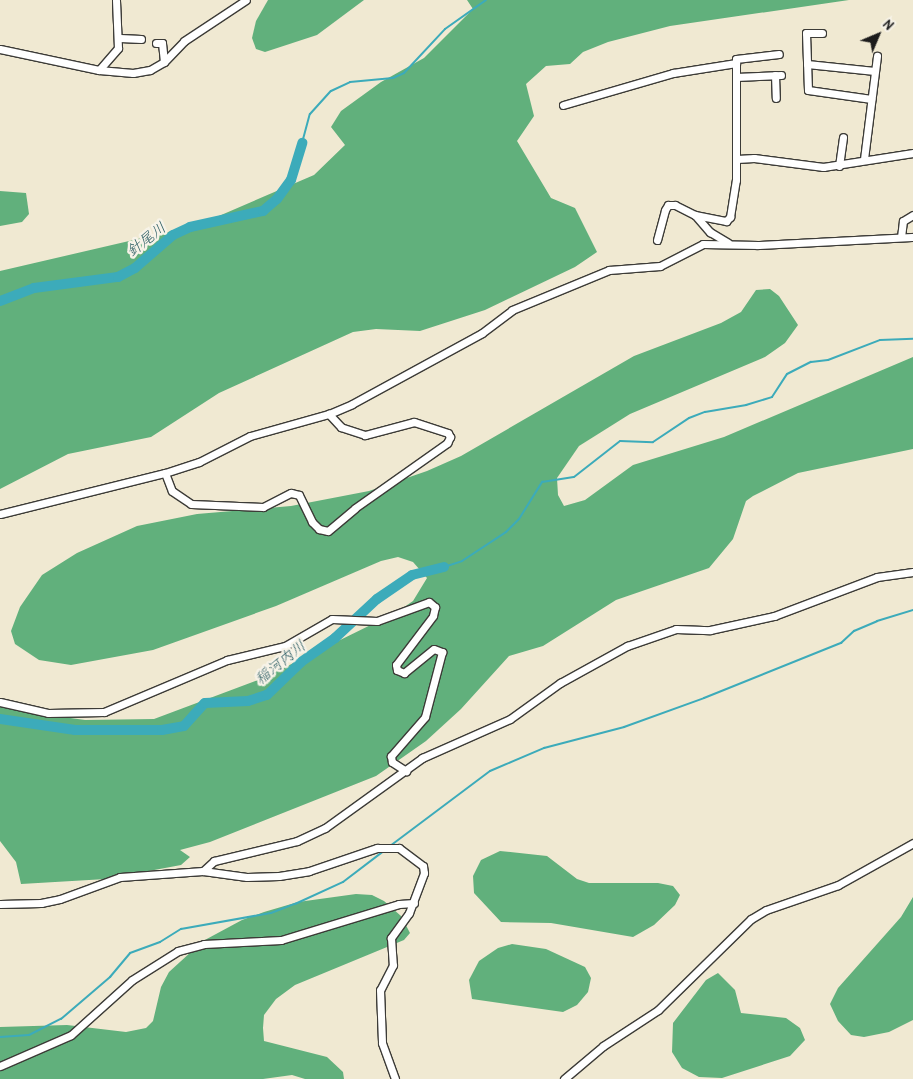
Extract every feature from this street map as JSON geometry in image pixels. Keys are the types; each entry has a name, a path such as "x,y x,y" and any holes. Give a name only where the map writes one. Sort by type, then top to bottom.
{"street":[{"path":"100,70 118,48 120,38 116,0"},
{"path":"0,49 100,70 134,73 164,62 184,41 246,0"},
{"path":"822,33 806,33 807,64 811,92 870,99"},
{"path":"120,38 141,39"},
{"path":"156,43 162,42 164,62"},
{"path":"657,240 668,205 675,205 695,215 720,221 730,217 737,159 736,59 779,54"},
{"path":"864,159 870,99 877,56"},
{"path":"563,105 673,73 736,64"},
{"path":"807,64 874,71"},
{"path":"736,77 778,75 776,98"},
{"path":"840,166 843,137"},
{"path":"737,159 754,158 823,167 840,166 864,159 913,153"},
{"path":"695,215 710,232 730,245"},
{"path":"901,237 903,221 913,215"},
{"path":"0,514 165,473 199,462 250,436 329,414 352,404 482,333 512,310 609,270 623,267 645,269 660,266 703,244 730,245 913,237"},
{"path":"165,473 172,491 191,504 258,507 291,493 299,495 312,522 320,529 328,531 355,508 447,443 450,437 448,433 414,422 365,435 341,427 329,414"},
{"path":"203,871 214,861 298,841 325,828 422,758 464,737 510,719 560,683 660,633 676,629 710,630 774,616 877,578 913,572"},
{"path":"0,702 48,712 85,714 116,709 227,660 285,646 336,618 364,623 377,621 424,602 434,607 433,616 396,666 397,670 404,673 434,649 442,652 425,717 391,756 392,762 406,771"},
{"path":"564,1079 603,1046 658,1010 751,919 766,910 847,881 913,843"},
{"path":"0,904 60,900 120,877 203,871 247,877 279,876 309,871 377,848 399,848 423,866 424,873 414,903 391,938 393,965 380,990 382,1043 395,1079"},
{"path":"0,1066 71,1035 132,980 178,950 211,943 281,940 399,904 414,903"}],"green space":[{"path":"268,0 364,0 317,35 265,52 256,49 252,38 256,21"},
{"path":"467,0 849,0 670,26 608,42 583,52 570,64 546,66 526,84 534,116 517,141 551,198 575,208 597,252 575,267 485,310 420,331 376,329 353,332 219,393 151,437 68,454 0,489 0,271 198,225 314,175 345,145 331,127 341,111 381,82 424,58 473,9"},
{"path":"0,191 26,193 29,214 22,222 0,226"},
{"path":"770,289 779,296 798,325 785,343 765,357 630,414 579,446 557,478 558,495 564,506 585,500 633,465 724,437 913,357 913,449 798,473 753,496 746,501 733,539 709,568 616,600 543,646 509,656 461,709 426,741 376,776 210,842 180,850 190,857 181,865 106,879 21,884 16,862 0,841 0,706 27,707 56,716 85,720 154,719 261,679 397,612 413,601 427,578 413,562 398,557 381,561 276,606 153,650 71,665 39,660 15,644 11,631 20,607 42,575 77,553 137,526 197,514 291,506 369,491 427,471 461,456 634,356 721,323 741,312 756,290"},
{"path":"500,851 547,856 577,879 589,883 658,883 673,886 680,895 675,905 654,925 633,937 551,923 501,922 474,893 473,876 481,860"},
{"path":"356,894 372,895 384,901 401,916 410,933 404,940 295,985 276,999 264,1015 263,1028 264,1041 327,1057 343,1072 344,1079 305,1079 292,1075 263,1079 0,1079 0,1027 67,1025 126,1032 146,1028 153,1021 161,987 169,972 203,941 242,920 264,912 298,902"},
{"path":"913,897 913,1020 889,1032 864,1037 851,1035 838,1021 830,1004 838,988 901,917"},
{"path":"512,944 546,949 585,967 591,978 588,992 577,1005 563,1012 472,999 469,980 479,961 498,948"},
{"path":"718,973 735,990 741,1013 786,1018 800,1028 805,1040 790,1056 722,1078 699,1077 682,1068 672,1052 673,1023 706,980"}],"waterway":[{"path":"302,143 310,114 331,91 350,82 393,78 404,73 445,29 486,0"},
{"name":"針尾川","path":"0,301 34,288 118,277 135,268 173,235 190,227 263,211 277,199 291,180 302,143"},
{"path":"444,567 462,561 506,532 519,519 542,482 574,477 620,441 653,442 689,418 705,412 746,405 772,397 787,374 811,362 828,360 880,340 913,339"},
{"name":"稲河内川","path":"0,719 75,730 162,730 184,726 205,703 248,701 267,695 301,662 335,638 377,599 412,575 444,567"},
{"path":"390,846 490,771 544,748 624,727 704,698 841,643 854,631 877,621 913,610"},
{"path":"0,1037 29,1035 61,1019 110,977 130,953 160,942 181,929 271,913 295,904 343,882 385,850"}]}
